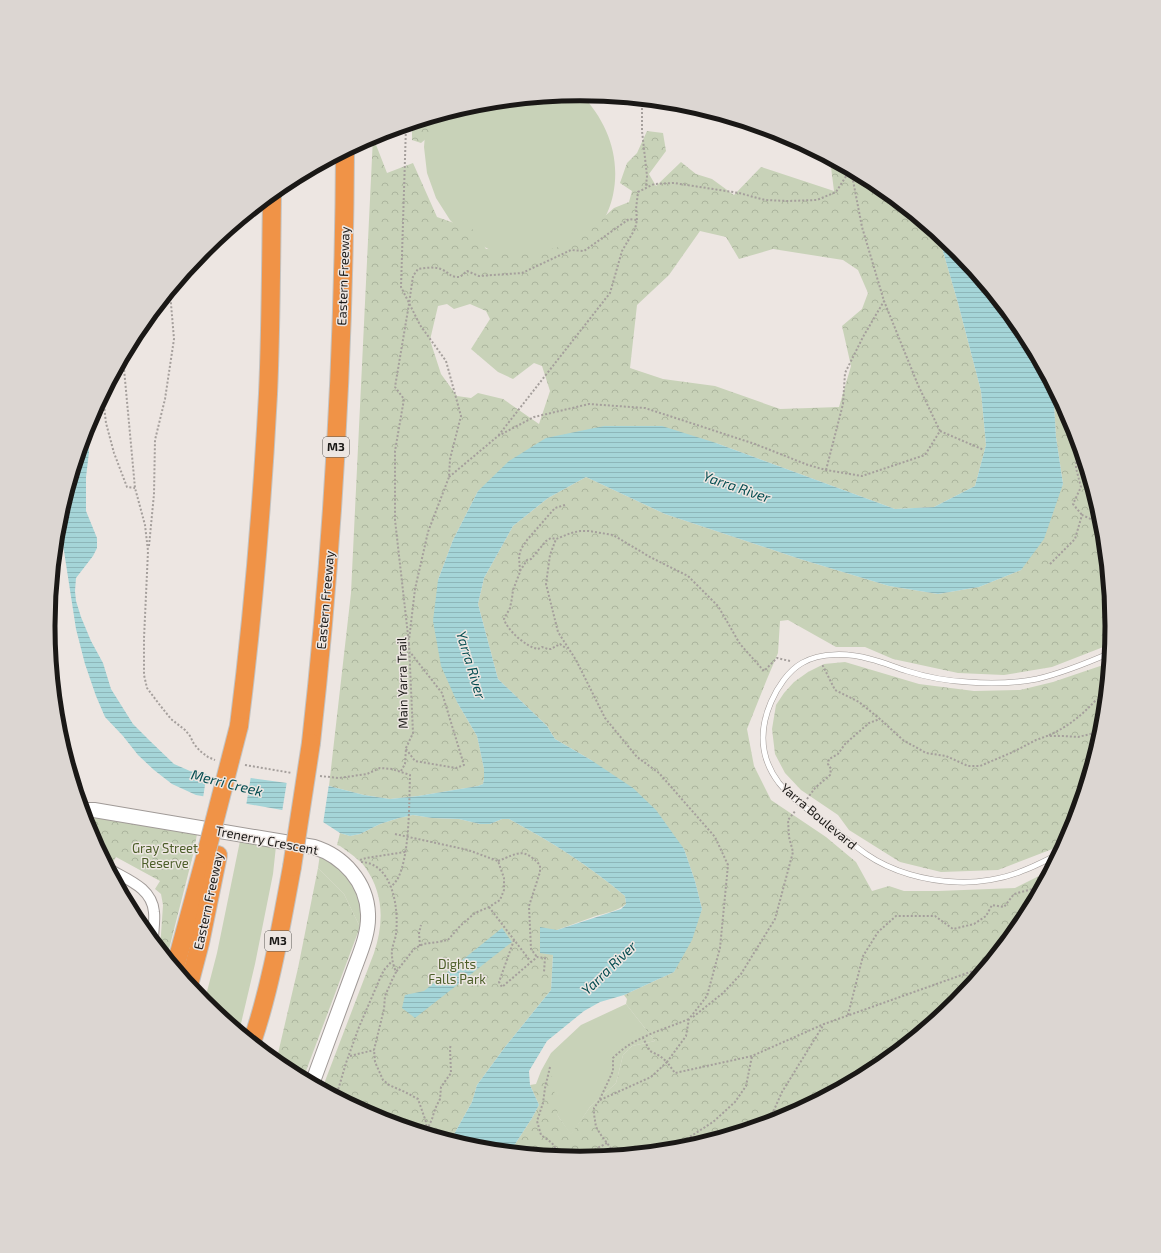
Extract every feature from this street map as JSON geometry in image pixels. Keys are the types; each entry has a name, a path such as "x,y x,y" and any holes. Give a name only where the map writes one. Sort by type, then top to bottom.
{"highway":[{"name":"Eastern Freeway","path":"254,1037 261,1015 282,922 303,804 311,743 330,548 337,439 344,268 346,156"},
{"name":"Eastern Freeway","path":"191,979 200,943 212,854 238,726 254,594 263,485 268,392 272,202"},
{"path":"177,963 212,854"}],"street":[{"name":"Trenerry Crescent","path":"89,811 314,847 329,853 351,871 357,879 366,900 368,929 314,1079"},
{"path":"117,873 144,889 152,899 154,912 153,931"}],"lane":[{"name":"Yarra Boulevard","path":"1053,856 1036,865 1010,875 979,881 958,882 932,880 894,869 867,855 801,804 784,788 774,774 764,748 762,732 765,716 777,690 786,678 802,663 826,656 852,655 869,658 929,677 967,682 995,683 1019,682 1043,677 1079,666 1105,655"}],"path":[{"path":"642,104 642,131 647,176 646,187"},
{"path":"406,131 400,287 420,325 446,360 462,416 450,459 449,477"},
{"path":"498,436 610,292 622,251 635,229 637,220 636,209 638,192 654,184 674,183 739,193 764,200 816,200 836,192 847,174"},
{"path":"851,176 862,227 884,301 918,385 940,431 984,450"},
{"path":"409,644 395,520 395,451 404,399 395,387 413,276 418,269 431,267 443,270 452,277 460,278 467,271 479,276 522,273 571,250 584,251 629,219 637,220"},
{"path":"171,299 174,339 165,399 155,440 154,494 148,551 144,675 147,688 171,719 184,730 197,747 208,757 215,760"},
{"path":"826,470 843,404 845,373 863,337 884,301"},
{"path":"124,366 135,488 145,525 148,551"},
{"path":"449,477 498,436 534,417 589,404 645,408 755,444 808,465 826,470 862,476 925,455 940,431"},
{"path":"103,406 114,453 127,487 135,488"},
{"path":"1076,454 1076,468 1081,487 1073,504 1082,514 1095,521"},
{"name":"Main Yarra Trail","path":"401,771 405,764 406,748 413,733 409,644 415,589 428,532 449,477"},
{"path":"520,572 521,549 527,540 555,508 565,505"},
{"path":"1050,564 1075,539 1082,514"},
{"path":"570,651 560,644 551,649 542,647 538,649 534,648 518,638 505,624 504,619 510,608 513,590 520,572 527,560 531,559 546,541 551,538 580,531 613,535 650,557 688,576 718,606 740,644 764,671 777,658 823,666 835,690 858,702 880,718 902,740 926,753 946,756 968,766 980,766 1063,729 1085,712 1096,700 1101,699"},
{"path":"556,538 550,554 546,584 558,632 570,651 605,718 637,757 659,773 715,837 728,865 720,948 707,996 690,1019 686,1036 667,1062 651,1077 599,1101"},
{"path":"406,748 414,761 456,768 464,765 442,693 410,652"},
{"path":"613,1151 596,1127 594,1108 599,1101 613,1071 613,1058 634,1042 690,1019 723,993 741,974 775,919 793,852 789,837 788,820 809,797 815,788 830,775 832,769 828,764 829,759 838,754 845,744 869,723 880,718"},
{"path":"1047,736 1078,737 1095,733"},
{"path":"244,765 294,773"},
{"path":"316,776 339,778 367,774 380,768 392,768 410,775 405,852 397,880 391,887"},
{"path":"395,834 468,850 498,861 517,853 525,853 532,856 540,865 540,872 529,906 531,949 537,957 545,958 544,972"},
{"path":"396,972 392,961 392,950 397,922 396,908 391,887 387,877 373,865 366,862 359,862 366,858 405,852"},
{"path":"427,1129 426,1122 418,1099 389,1085 383,1080 375,1062 374,1050 384,1009 385,996 396,972 414,949 422,944 448,940 460,926 475,913 500,900 504,890 504,878 498,861"},
{"path":"848,1015 863,956 878,932 896,916 935,916 953,929 974,924 986,916 992,905 1004,907 1014,894 1037,888"},
{"path":"489,907 531,962"},
{"path":"420,946 419,933 421,925"},
{"path":"514,940 498,982 502,987 537,957"},
{"path":"337,1092 346,1062 350,1056 359,1027 384,970 392,961"},
{"path":"643,1038 650,1051 660,1056 675,1072 752,1056 824,1024 979,969"},
{"path":"768,1117 774,1110 782,1092 824,1024"},
{"path":"428,1129 440,1099 441,1087 452,1073 451,1045"},
{"path":"350,1056 374,1050"},
{"path":"681,1142 713,1122 735,1102 746,1086 752,1056"},
{"path":"550,1067 543,1103 537,1121 541,1135 552,1143 557,1151"},
{"path":"591,1152 607,1143"}],"green space":[{"path":"587,101 605,128 613,153 615,181 613,195 605,217 601,223 588,235 565,252 492,251 460,230 450,220 436,198 427,173 424,147 428,124 478,111 512,105 546,102"},
{"path":"645,105 656,106 645,107"},
{"path":"437,121 434,132 421,143 412,140 412,129"},
{"path":"647,131 663,133 666,151 649,174 656,186 681,162 696,174 712,179 734,195 761,167 834,191 831,164 872,190 927,231 941,244 981,391 986,445 975,486 934,507 895,509 716,443 478,491 453,540 438,580 457,702 477,736 484,769 483,784 418,796 390,799 364,795 329,786 351,593 373,144 375,143 387,173 413,163 437,217 474,230 486,249 544,251 576,242 614,208 629,202 632,191 620,183 627,163 637,153","holes":["700,231 726,237 739,259 773,249 843,260 858,270 868,293 862,309 842,326 851,366 839,407 780,409 715,386 663,379 630,368 637,305 669,275","447,304 454,309 470,304 486,311 490,319 471,349 498,372 513,379 534,363 542,366 550,391 539,424 503,399 478,393 471,398 457,396 441,374 430,340 438,306"]},
{"path":"1054,398 1066,425 1078,458 1088,490 1096,524 1102,558 1105,592 1105,646 1052,667 1004,675 958,673 893,659 865,647 836,647 788,620 780,621 778,653 747,729 754,766 771,800 826,837 856,862 872,891 889,886 904,891 1015,888 1044,873 1036,889 997,946 976,973 952,998 927,1022 900,1043 843,1082 782,1112 717,1134 649,1148 580,1152 513,1148 539,1105 530,1085 536,1084 541,1071 552,1076 558,1116 571,1134 590,1107 616,1083 623,1055 632,1046 655,1041 626,1004 627,999 624,995 674,972 702,909 695,881 684,849 591,760 555,739 547,726 498,679 478,604 484,578 513,526 548,498 586,477 665,514 800,559 889,586 938,594 979,587 1021,570 1063,484 1056,437"},
{"path":"845,662 919,684 974,691 1020,690 1053,682 1105,664 1102,695 1088,763 1078,795 1058,846 998,870 941,872 900,862 849,830 838,815 801,790 785,773 775,754 772,729 776,705 794,682 808,672 824,664"},
{"name":"Dights Falls Park","path":"413,815 432,818 459,819 480,824 490,824 502,819 509,819 540,836 584,864 625,896 626,904 615,911 557,930 553,954 551,990 505,1047 477,1085 472,1102 453,1136 379,1112 324,1085 374,953 381,920 379,898 371,877 360,861 337,845 340,833 350,836 360,834 380,824"},
{"name":"Gray Street Reserve","path":"91,817 197,834 168,952 161,941 163,905 161,894 155,889 160,881 116,857 112,864"},
{"path":"240,841 276,846 273,874 255,964 240,1027 206,995 217,953"},
{"path":"320,854 351,879 363,911 360,927 344,894 318,868"},
{"path":"318,868 344,894 360,927 305,1074 278,1055 298,968"},
{"path":"626,1004 655,1041 632,1046 623,1055 616,1083 590,1107 571,1135 558,1116 541,1071 551,1053 581,1025"}],"water":[{"path":"941,244 976,280 997,307 1036,364 1054,398 1056,437 1063,484 1044,539 1021,570 979,587 938,594 889,586 800,559 665,514 586,477 548,498 513,526 484,578 478,604 498,679 547,726 555,739 591,760 633,788 656,810 684,849 695,881 702,909 692,940 674,972 624,995 600,1002 584,1011 547,1041 529,1071 530,1085 539,1105 513,1148 453,1136 472,1102 477,1085 505,1047 551,990 553,955 540,953 540,927 557,930 621,909 626,904 625,896 598,874 569,854 509,819 502,819 490,824 480,824 459,819 432,818 413,815 380,824 360,834 350,836 340,833 323,822 282,810 196,795 172,784 154,770 138,755 105,717 85,664 76,629 62,540 73,490 89,443 86,477 86,511 97,538 97,548 93,556 76,578 76,601 91,641 103,663 111,689 133,724 174,764 190,771 287,783 329,786 364,795 390,799 418,796 483,784 484,769 477,736 457,702 441,666 433,621 438,580 453,540 478,491 509,461 546,438 604,426 662,426 716,443 895,509 934,507 975,486 986,445 981,391"},
{"path":"502,928 512,942 415,1018 402,1008 405,995 424,991"}],"pier":[{"path":"207,772 251,776 246,806 203,798"},
{"path":"287,781 329,784 323,824 282,812"}],"water label":[{"name":"Yarra River","path":"737,487"},
{"name":"Yarra River","path":"471,665"},
{"name":"Merri Creek","path":"227,783"},
{"name":"Yarra River","path":"609,968"}]}
